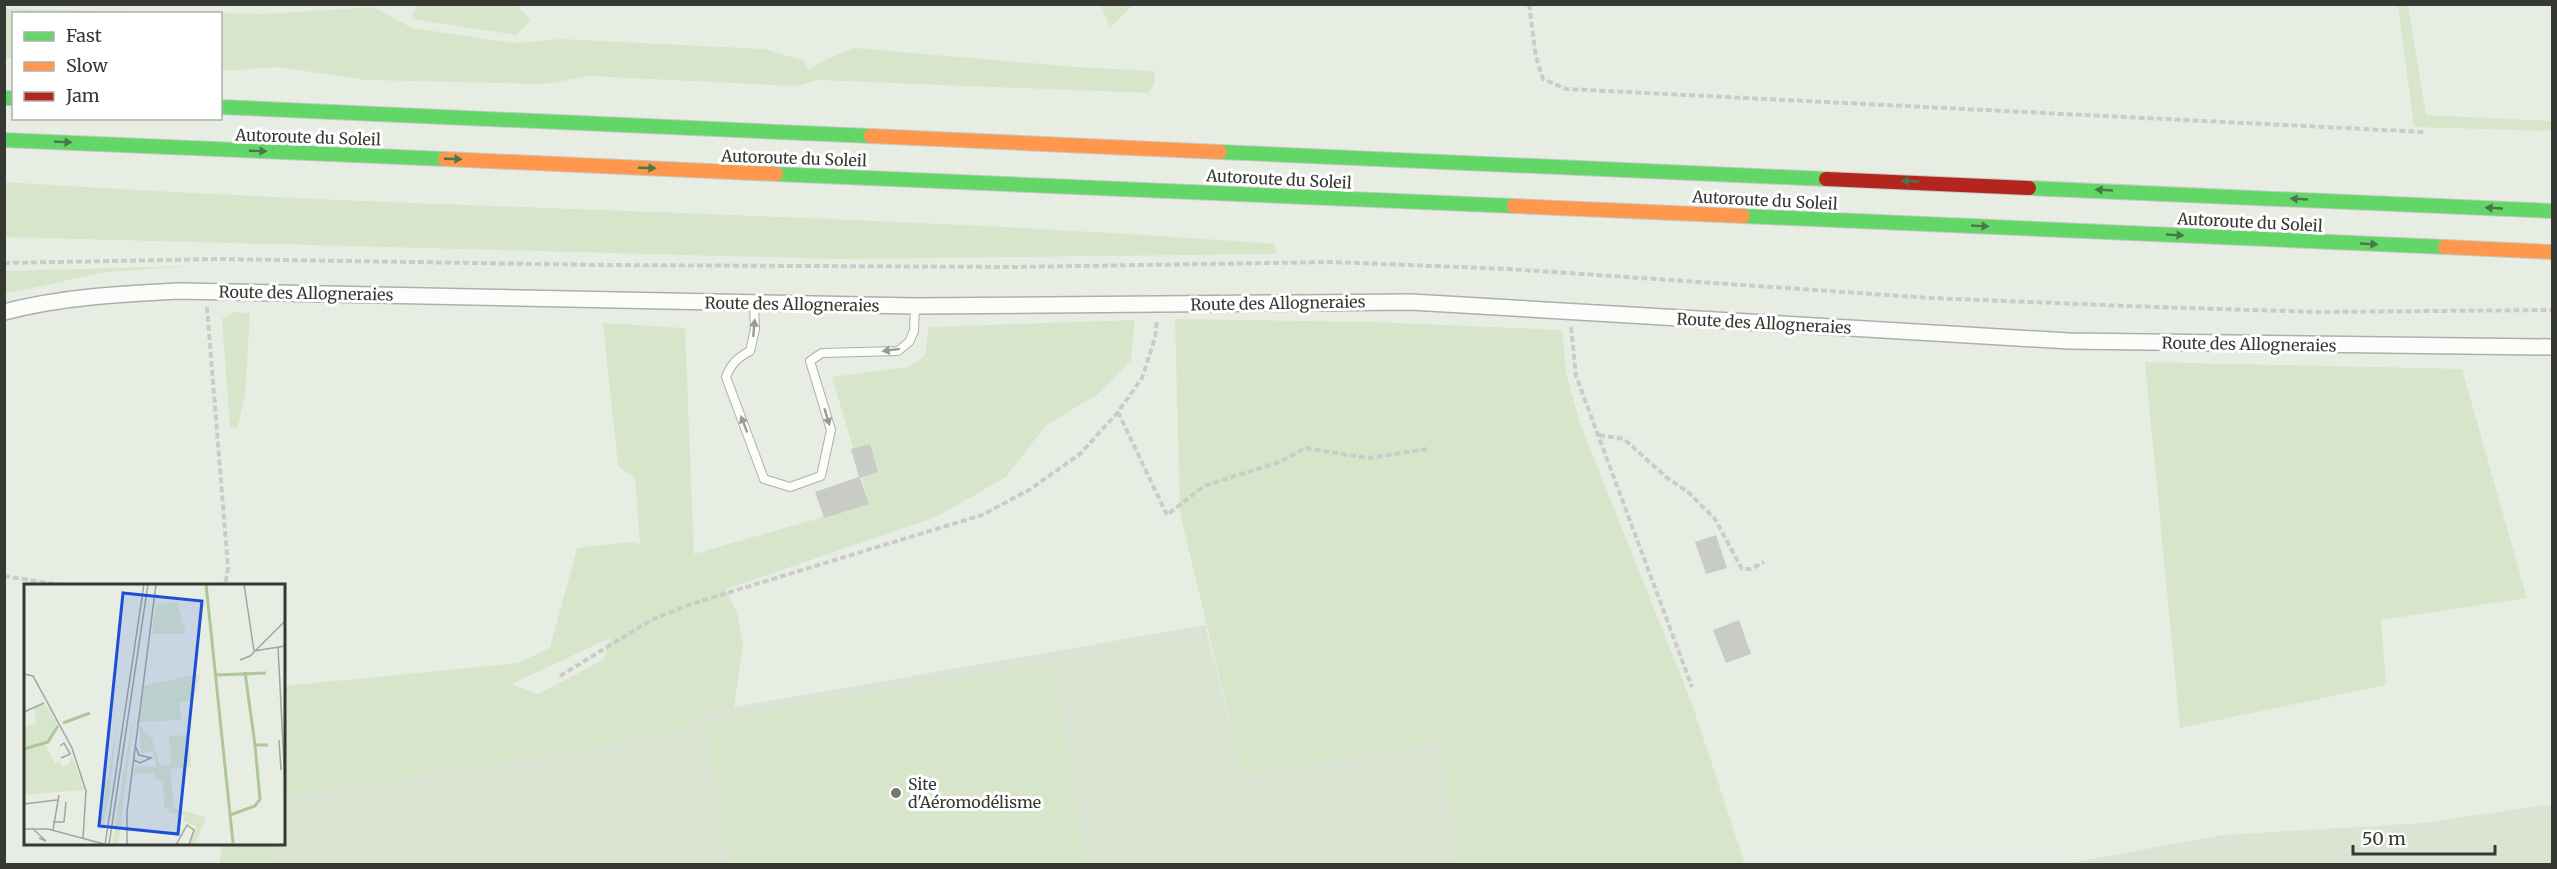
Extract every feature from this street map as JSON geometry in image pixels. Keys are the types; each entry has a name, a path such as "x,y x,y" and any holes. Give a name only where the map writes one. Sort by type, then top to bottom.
{"highway":[{"name":"Autoroute du Soleil","path":"222,107 2553,211"},
{"name":"Autoroute du Soleil","path":"4,140 2553,252"}],"street":[{"name":"Route des Allogneraies","path":"4,312 28,306 109,294 206,291 915,306 1412,302 2069,341 2553,346"}],"lane":[{"path":"754,304 755,329 750,351 738,357 730,366 726,377 764,478 789,487 821,476 831,430 810,362 822,353 898,351 909,342 914,331 915,306"}],"path":[{"path":"1529,4 1536,57 1543,79 1566,89 2424,132"},
{"path":"4,263 219,259 614,265 1015,267 1332,262 1510,269 1931,298 2154,307 2318,312 2553,310"},
{"path":"206,291 228,568 225,584"},
{"path":"560,676 651,620 691,604 982,515 1029,490 1080,454 1118,412 1142,378 1155,338 1158,304"},
{"path":"1570,312 1576,376 1692,687"},
{"path":"1118,412 1167,514 1204,486 1282,461 1305,448 1368,458 1427,449"},
{"path":"1598,435 1624,440 1666,477 1688,492 1715,519 1742,569 1751,569 1764,562"},
{"path":"4,576 60,584"}],"shaded area":[{"path":"417,5 517,5 530,20 517,35 411,19"},
{"path":"1101,5 1133,5 1110,28"},
{"path":"2398,5 2408,5 2426,115 2552,121 2552,131 2414,127"},
{"path":"373,7 412,28 514,43 561,39 765,49 804,61 808,71 825,60 854,48 1076,67 1155,71 1154,85 1148,93 818,80 795,86 589,76 545,84 367,80 277,67 230,71 222,69 222,13 264,14"},
{"path":"5,9 160,12 12,12 12,58 5,58"},
{"path":"5,182 322,199 1116,233 1275,244 1276,254 837,259 5,237"},
{"path":"193,266 106,272 5,294 5,271"},
{"path":"233,312 250,313 245,395 237,429 230,428 222,319"},
{"path":"1175,319 1374,322 1562,330 1566,373 1580,423 1692,704 1745,864 1458,864 1439,741 1243,777 1180,513"},
{"path":"1135,320 1131,360 1098,394 1046,425 1006,477 936,517 726,589 737,613 743,644 734,707 695,714 697,726 611,745 285,797 285,686 517,663 550,648 577,548 626,542 640,544 635,478 618,466 603,323 685,328 694,554 869,504 862,478 878,472 870,445 853,448 832,377 908,367 925,356 929,327","holes":["610,638 603,660 538,694 512,684"]},
{"path":"2145,362 2462,369 2527,598 2381,620 2386,685 2180,728"},
{"path":"1205,625 1243,776 1439,741 1458,864 274,864 274,845 285,845 285,797 611,745 696,726 694,714"},
{"name":"Site d'Aéromodélisme","path":"1054,663 1087,864 728,864 705,721"},
{"path":"2552,804 2552,864 2064,864 2222,835 2422,823"},
{"path":"222,845 274,845 274,864 220,864"}],"building":[{"path":"870,444 878,472 860,478 869,504 824,518 815,492 859,477 851,449"},
{"path":"1716,535 1727,568 1706,574 1695,542"},
{"path":"1739,620 1751,654 1726,663 1713,630"}],"traffic: fast":[{"path":"4,98 12,98"},
{"path":"222,107 871,136"},
{"path":"4,140 445,159"},
{"path":"1220,152 1826,179"},
{"path":"776,174 1514,206"},
{"path":"2029,188 2552,211"},
{"path":"1743,216 2445,247"}],"traffic: slow":[{"path":"871,136 1220,152"},
{"path":"445,159 776,174"},
{"path":"1514,206 1743,216"},
{"path":"2445,247 2552,252"}],"traffic: jam":[{"path":"1826,179 2029,188"}],"place":[{"name":"Site d'Aéromodélisme","path":"896,793"}]}
